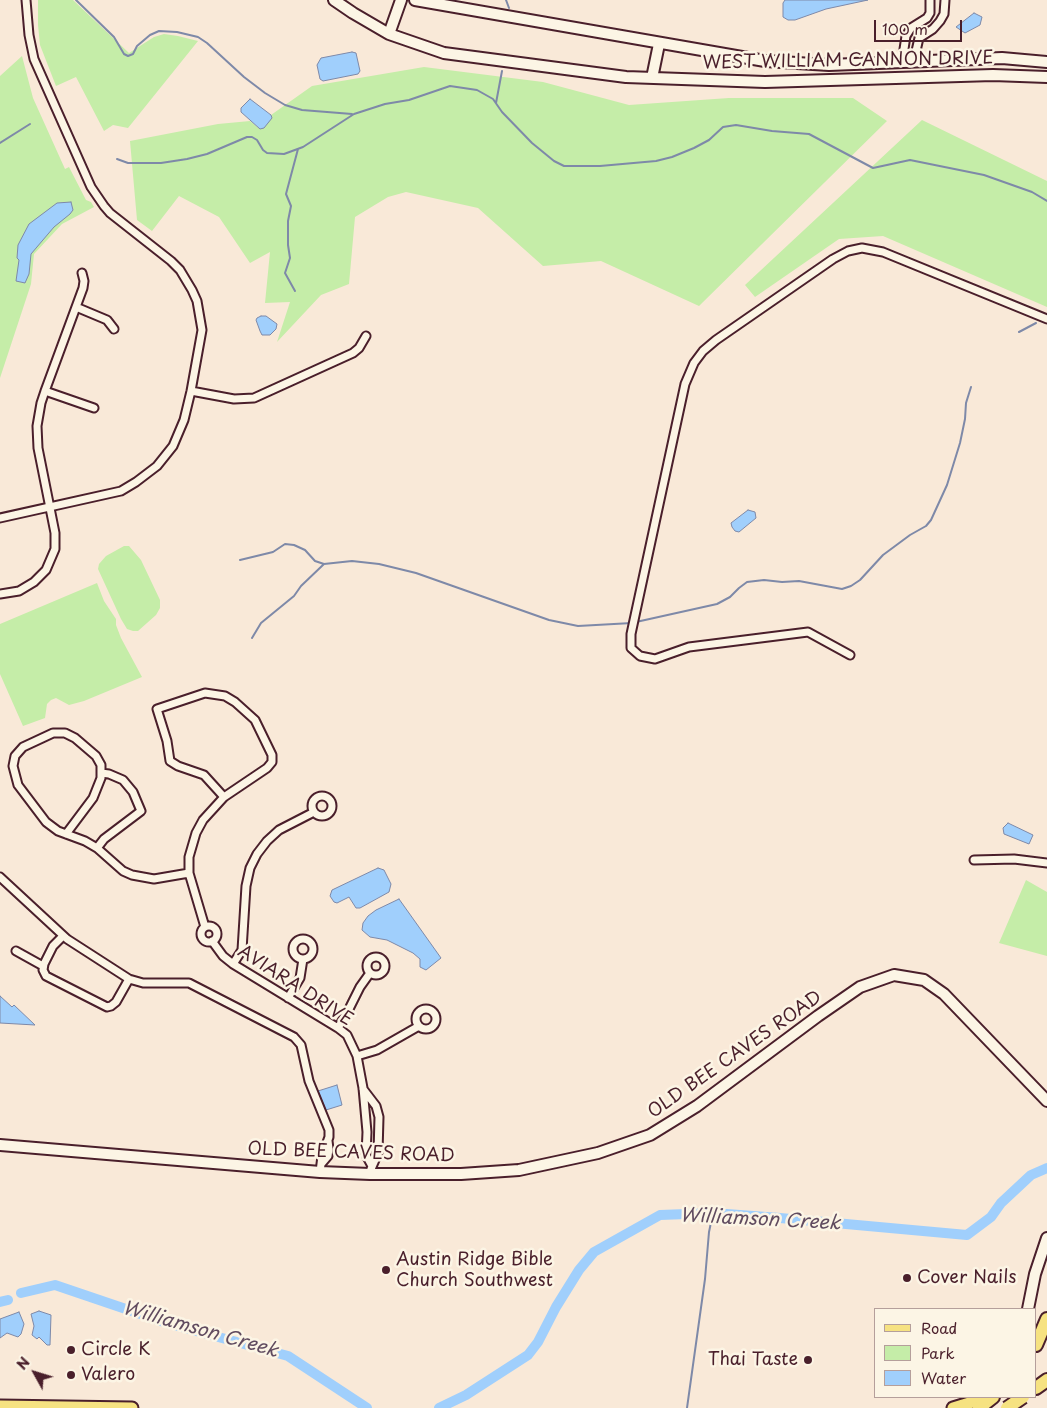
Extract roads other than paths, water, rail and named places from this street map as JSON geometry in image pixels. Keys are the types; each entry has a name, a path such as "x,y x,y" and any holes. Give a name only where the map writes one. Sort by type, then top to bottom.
{"highway":[{"path":"1037,1343 1047,1319"},
{"path":"979,1408 992,1398"},
{"path":"1007,1408 1021,1403"}],"main road":[{"name":"WEST WILLIAM CANNON DRIVE","path":"334,0 353,14 390,34 444,53 626,77 764,82 994,74 1047,77"},
{"path":"390,34 400,0"},
{"name":"WEST WILLIAM CANNON DRIVE","path":"415,0 765,62 829,65 1002,58 1047,62"},
{"path":"652,78 659,44"},
{"path":"907,77 909,63"},
{"name":"OLD BEE CAVES ROAD","path":"0,1145 321,1168 461,1174 519,1170 598,1153 650,1134 697,1106 860,987 894,975 924,980 944,994 1047,1101"},
{"path":"1028,1308 1035,1274 1047,1238"},
{"path":"953,1408 986,1398"},
{"path":"0,1406 132,1408"}],"street":[{"path":"0,518 120,491 148,475 173,446 184,420 202,330 192,290 180,270 110,213 91,187 34,59 28,35 26,0"},
{"path":"909,63 904,49 906,36 911,28 927,18 930,13 930,0"},
{"path":"909,63 916,50 919,38 933,29 940,21 944,14 945,0"},
{"path":"850,655 808,632 690,647 662,657 650,658 640,656 633,651 630,644 631,634 687,376 702,351 716,340 833,259 848,251 862,248 884,252 1047,319"},
{"path":"0,594 28,587 46,570 53,556 55,541 37,439 39,413 84,281 82,272"},
{"path":"76,307 107,320 114,329"},
{"path":"191,391 234,399 254,398 353,353 359,348 366,336"},
{"path":"45,391 94,408"},
{"name":"AVIARA DRIVE","path":"224,797 204,775 178,766 170,761 167,741 157,710 205,693 225,696 244,710 259,725 272,755 272,762 267,768 224,797 203,820 196,833 189,857 189,873 205,927 212,927 216,932 212,941 223,956 347,1035 357,1056 363,1088 367,1132 366,1155 371,1170"},
{"path":"66,834 91,802 100,782 101,765 96,756 75,738 65,733 53,734 29,743 17,753 13,766 18,785 46,822 54,828 66,834 97,848 123,871 132,875 154,879 189,873"},
{"path":"97,848 104,839 141,811 133,792 123,780 109,774 101,774"},
{"path":"233,964 240,954 242,946 246,886 250,868 257,854 266,841 278,830 314,812"},
{"path":"974,860 1014,859 1047,863"},
{"path":"0,877 63,936 129,979 143,983 189,983 294,1037 301,1045 310,1086 328,1125 330,1149 321,1168"},
{"path":"63,936 53,946 43,966 43,972 46,976 106,1007 112,1006 116,1002 129,979"},
{"path":"16,951 43,966"},
{"path":"288,998 300,978 302,959"},
{"path":"338,1028 360,987 370,973"},
{"path":"357,1056 377,1050 419,1026"},
{"name":"AVIARA DRIVE","path":"363,1088 376,1106 379,1117 378,1156 371,1170"},
{"path":"367,1132 379,1132"}],"water":[{"path":"785,0 868,0 826,9 795,20 788,20 783,17 783,3"},
{"path":"974,13 982,17 980,25 965,33 956,27"},
{"path":"352,52 356,53 360,71 358,74 323,81 320,79 317,65 321,58"},
{"path":"250,99 271,115 272,118 264,128 260,129 241,112 241,108"},
{"path":"71,202 73,210 70,214 54,227 31,254 29,274 25,283 16,281 19,260 17,258 18,245 29,224 57,203"},
{"path":"261,316 266,316 277,324 276,329 270,335 262,335 260,331 256,320"},
{"path":"748,510 755,512 756,518 739,532 735,531 731,523"},
{"path":"1008,823 1033,835 1029,844 1004,834 1003,828"},
{"path":"378,868 384,870 391,884 389,892 360,908 356,908 349,897 337,903 334,902 330,896 332,890"},
{"path":"399,899 441,958 426,970 420,967 420,959 413,953 387,940 370,937 362,930 363,923 368,916"},
{"path":"0,996 12,1007 14,1005 35,1025 0,1023"},
{"path":"337,1085 342,1105 326,1110 318,1091"},
{"path":"39,1311 51,1315 50,1345 47,1345 39,1337 37,1339 32,1335 34,1326 31,1314"},
{"path":"19,1312 24,1324 21,1334 18,1337 7,1333 0,1338 0,1319"}],"waterway":[{"path":"76,0 114,37 124,54 128,56 133,54 137,46 150,35 159,31 177,32 198,37 244,77 285,105 302,110 352,114"},
{"path":"506,0 509,8"},
{"path":"496,103 502,71"},
{"path":"117,159 128,163 161,163 187,159 207,154 247,137 257,140 267,153 284,154 303,147 354,114 385,104 409,100 450,86 477,90 493,99 502,112 532,143 554,161 564,166 600,166 656,161 694,148 709,140 723,127 736,125 772,131 809,134 873,168 910,160 984,175 1032,192 1047,201"},
{"path":"0,143 30,124"},
{"path":"295,291 285,273 290,258 288,221 291,206 286,194 298,149"},
{"path":"1019,332 1036,323"},
{"path":"636,622 717,604 730,597 747,582 764,580 799,581 842,589 860,580 883,555 926,526 931,520 947,485 960,443 966,403 971,387"},
{"path":"240,560 273,552 285,544 294,545 305,550 315,561 324,564"},
{"path":"252,638 261,623 294,596 301,586 324,564 352,561 379,564 416,573 549,620 578,626 632,623"},
{"name":"Williamson Creek","path":"439,1408 466,1395 528,1355 538,1342 556,1307 579,1270 594,1252 660,1215 713,1213 967,1235 991,1217 1001,1203 1031,1175 1047,1168"},
{"path":"687,1408 713,1213"},
{"name":"Williamson Creek","path":"21,1293 55,1285 167,1323 288,1356 367,1408"},
{"name":"Williamson Creek","path":"0,1302 8,1300"}],"place":[{"name":"Austin Ridge Bible Church Southwest","path":"386,1270"},
{"name":"Cover Nails","path":"907,1278"},
{"name":"Circle K","path":"71,1350"},
{"name":"Thai Taste","path":"808,1360"},
{"name":"Valero","path":"71,1375"}]}
